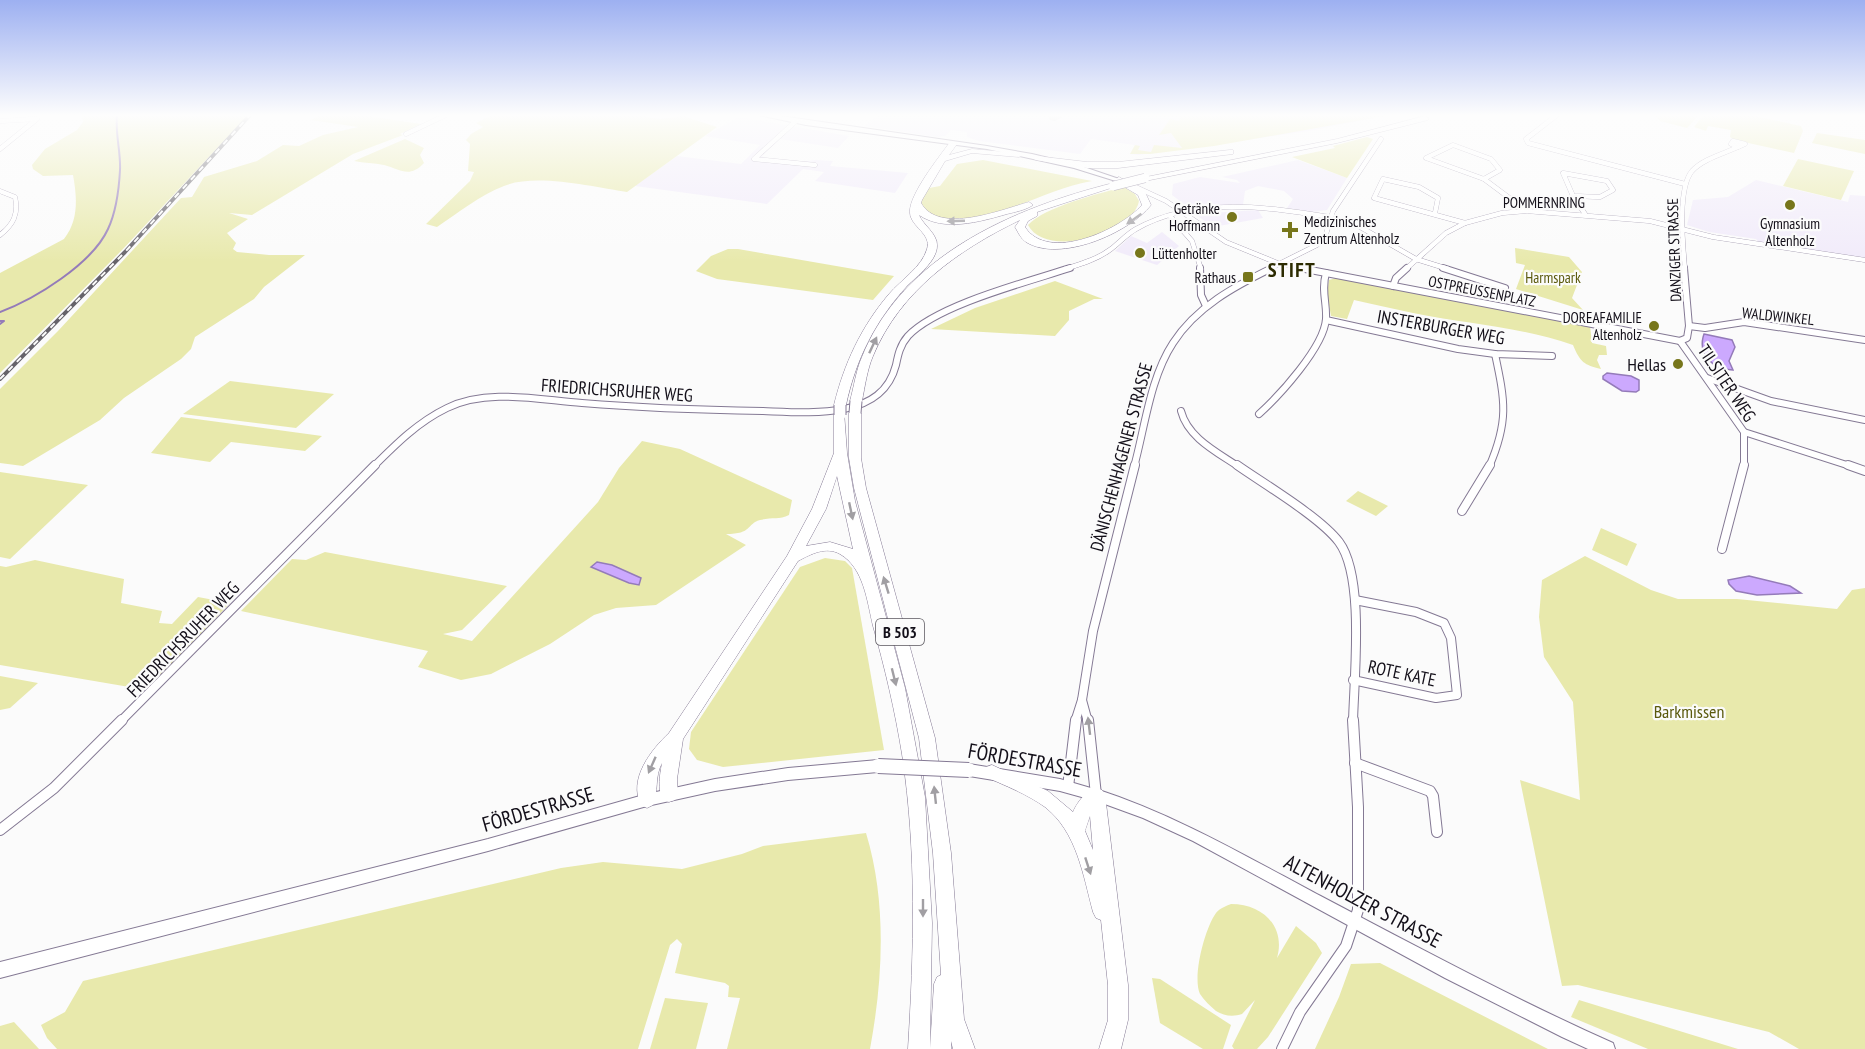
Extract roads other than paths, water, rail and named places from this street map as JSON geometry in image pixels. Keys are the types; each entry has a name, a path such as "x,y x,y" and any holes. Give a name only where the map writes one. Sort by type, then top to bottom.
{"highway":[{"path":"941,164 916,202 920,212 927,217 955,222 1033,204"},
{"path":"1094,164 1126,164"},
{"name":"B 503","path":"940,1049 944,989 942,853 934,785 921,707 860,488 848,409 846,377 866,333 886,302 920,268 972,232 1033,204 1112,182 1200,164"},
{"name":"B 503","path":"1141,176 1208,164"},
{"name":"B 503","path":"919,1049 923,983 923,890 914,791 902,711 863,568 838,454 848,409 878,334 894,310 921,279 979,237 1045,207 1112,182 1142,194 1147,205 1137,218 1099,237 1060,245 1029,238 1021,232 1022,223 1045,207"},
{"name":"B 503","path":"916,202 915,217 933,243 932,250 920,268"},
{"path":"647,800 645,784 649,768 658,752 675,738 794,558 819,509 838,454"},
{"path":"794,558 814,547 836,546 849,551 863,568"},
{"path":"669,795 668,779 675,738"},
{"path":"992,772 1034,792 1057,807 1076,830 1113,942"},
{"path":"1076,830 1081,813 1096,795"},
{"path":"1096,795 1113,942 1118,1020 1110,1046"},
{"path":"942,853 954,1019 964,1049"}],"street":[{"path":"804,164 815,165"},
{"path":"1055,164 1112,182"},
{"name":"DÄNISCHENHAGENER STRASSE","path":"1068,787 1076,717 1082,700 1093,631 1159,370 1173,342 1206,306 1317,245 1326,234 1330,217 1362,164"},
{"path":"1440,164 1484,179 1527,211"},
{"path":"1484,179 1500,170 1495,164"},
{"path":"1610,164 1685,183"},
{"name":"DANZIGER STRASSE","path":"1680,341 1687,338 1689,326 1684,230 1685,183 1694,169 1704,164"},
{"path":"1572,196 1600,197 1613,190 1607,181 1563,173 1567,188 1572,196 1585,214"},
{"path":"1435,213 1438,198 1413,186 1383,179 1374,198 1465,223"},
{"name":"OSTPREUSSENPLATZ","path":"1112,182 1149,192 1226,242 1280,264 1680,341"},
{"path":"0,191 15,197 18,206 13,222 0,235"},
{"name":"FRIEDRICHSRUHER WEG","path":"0,830 54,788 408,432 437,412 463,402 507,397 673,410 826,412 848,409 864,405 880,393 890,381 898,350 907,338 921,326 956,309 1104,254 1137,228 1184,213 1245,207 1275,208 1330,217"},
{"name":"POMMERNRING","path":"1393,286 1396,278 1446,233 1465,223 1502,213 1527,211 1650,221 1684,230 1865,260"},
{"path":"1173,218 1195,243 1200,264 1201,299 1206,306"},
{"path":"1355,224 1416,259 1505,288"},
{"path":"1259,414 1283,392 1319,340 1326,320 1322,293 1326,273"},
{"name":"INSTERBURGER WEG","path":"1326,320 1495,354 1552,356"},
{"name":"WALDWINKEL","path":"1689,326 1705,328 1744,322 1865,340"},
{"name":"TILSITER WEG","path":"1680,341 1744,432 1744,473 1722,549"},
{"path":"1462,511 1491,466 1502,424 1503,384 1495,354"},
{"path":"1707,378 1771,401 1865,420"},
{"name":"ROTE KATE","path":"1181,411 1184,422 1201,441 1306,513 1338,542 1352,570 1355,600 1353,680 1359,864 1355,922 1346,946 1300,1012 1282,1049"},
{"path":"1744,432 1865,471"},
{"name":"ROTE KATE","path":"1353,680 1437,698 1456,695 1451,638 1444,623 1416,612 1355,600"},
{"name":"DÄNISCHENHAGENER STRASSE","path":"1082,700 1088,718 1096,795"},
{"path":"1355,764 1430,791 1433,796 1437,832"},
{"name":"FÖRDESTRASSE","path":"0,970 488,845 647,800 715,785 788,774 878,766 992,772 1096,795"},
{"name":"ALTENHOLZER STRASSE","path":"1096,795 1123,803 1208,842 1355,922 1559,1028 1607,1049"}],"waterway":[{"path":"0,312 61,279 89,255 100,242 108,229 115,208 120,164"},
{"path":"0,321 4,321 0,324"}],"railway":[{"path":"0,379 125,252 205,164"}],"place":[{"name":"Gymnasium Altenholz","path":"1790,205"},
{"name":"Getränke Hoffmann","path":"1232,217"},
{"name":"Medizinisches Zentrum Altenholz","path":"1290,230"},
{"name":"Lüttenholter","path":"1140,253"},
{"name":"Rathaus","path":"1248,277"},
{"name":"DOREAFAMILIE Altenholz","path":"1654,326"},
{"name":"Hellas","path":"1678,364"}],"district":[{"name":"STIFT","path":"1292,270"}],"park label":[{"name":"Harmspark","path":"1553,277"},
{"name":"Barkmissen","path":"1689,711"}]}
